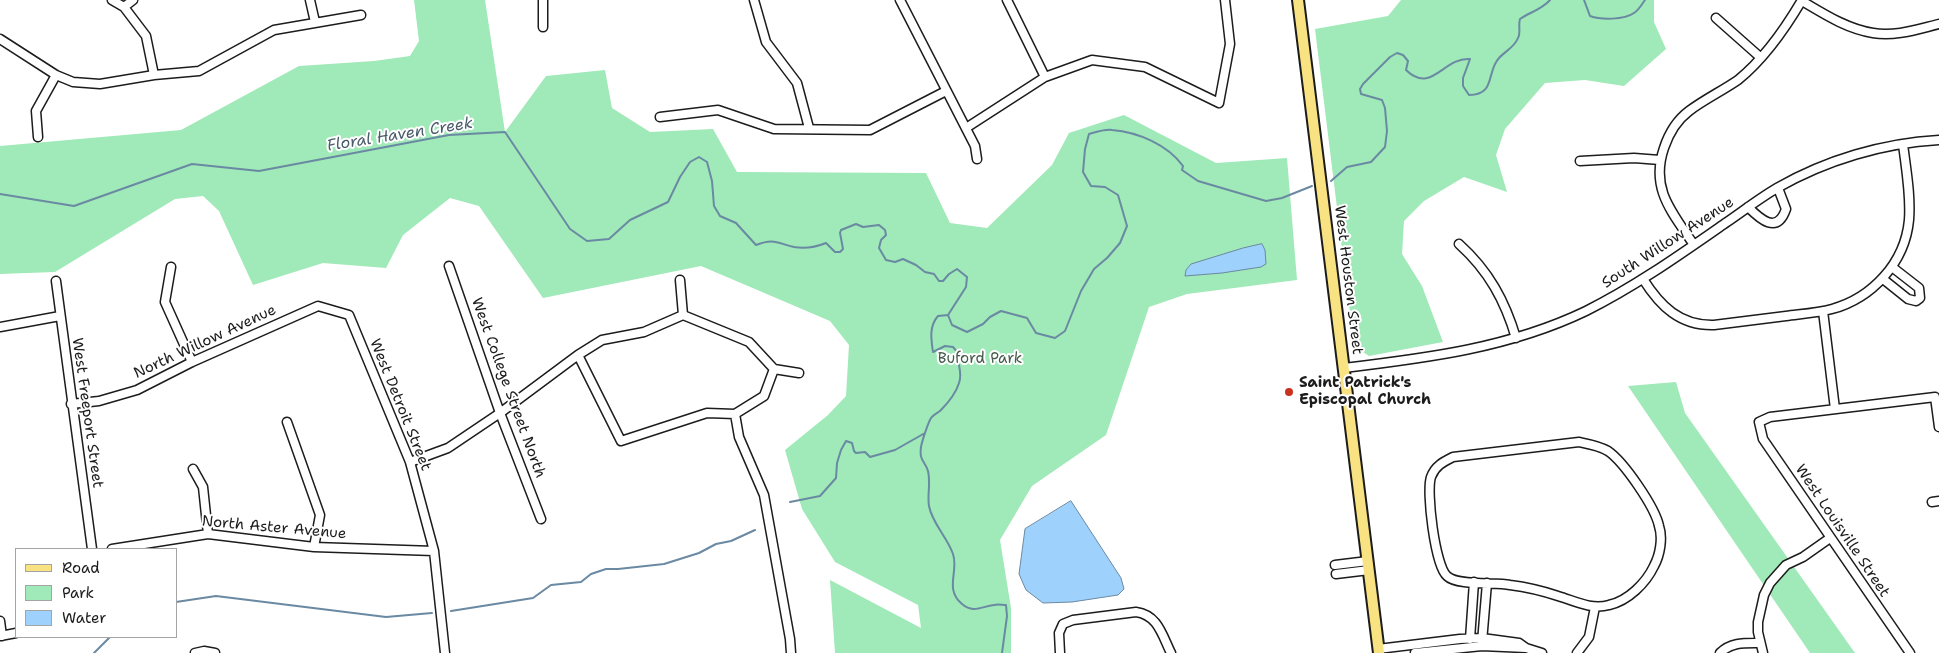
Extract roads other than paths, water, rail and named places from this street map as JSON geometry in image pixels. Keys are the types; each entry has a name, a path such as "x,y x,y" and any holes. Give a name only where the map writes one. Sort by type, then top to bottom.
{"main road":[{"name":"West Houston Street","path":"1298,0 1379,651"}],"street":[{"path":"112,0 124,7 146,36 154,75"},
{"path":"124,7 133,0"},
{"path":"310,0 315,22"},
{"path":"543,0 543,27"},
{"path":"754,0 766,42 798,83 809,128"},
{"path":"900,0 975,146 977,159"},
{"path":"1007,0 1045,77"},
{"path":"966,128 1045,77 1092,60 1145,67 1220,103 1230,44 1225,0"},
{"path":"1694,245 1669,208 1663,195 1660,160 1668,137 1678,120 1690,110 1739,79 1782,33 1802,1 1844,24 1874,33 1905,32 1939,24"},
{"path":"0,39 56,75 73,82 100,84 154,75 199,71 274,30 361,15"},
{"path":"1716,18 1760,57"},
{"path":"38,137 36,110 56,75"},
{"path":"660,117 718,110 774,129 870,130 946,91"},
{"name":"South Willow Avenue","path":"1344,368 1431,358 1516,338 1585,311 1643,279 1748,207 1778,188 1816,169 1848,157 1903,144 1939,140"},
{"path":"1643,279 1658,301 1673,315 1688,322 1702,325 1823,311 1852,302 1883,279 1892,268 1904,241 1909,221 1909,201 1903,144"},
{"path":"1580,161 1634,158 1660,160"},
{"name":"South Willow Avenue","path":"1748,207 1761,220 1770,223 1776,222 1786,210 1778,188"},
{"path":"1459,244 1480,265 1497,289 1516,338"},
{"name":"West College Street North","path":"449,266 500,413 541,519"},
{"path":"171,267 165,302 192,362"},
{"path":"1883,279 1908,300 1916,301 1920,298 1921,292 1919,288 1892,268"},
{"path":"680,280 683,315"},
{"name":"West Freeport Street","path":"56,281 71,404 92,548"},
{"name":"North Willow Avenue","path":"71,404 99,400 137,390 192,362 318,306 349,316"},
{"path":"1823,311 1835,409 1935,397 1939,427"},
{"path":"410,462 448,448 602,340 644,332 683,315 749,342 774,369 799,373"},
{"path":"0,327 60,316"},
{"name":"West Detroit Street","path":"349,316 410,462 434,551 445,653"},
{"path":"578,355 621,441 707,413 736,414 764,396 774,369"},
{"name":"West Louisville Street","path":"1835,409 1770,417 1759,422 1763,439 1910,653"},
{"path":"736,414 739,437 764,496 791,653"},
{"path":"287,422 320,515 314,546"},
{"path":"1579,442 1608,451 1626,470 1654,513 1661,535 1654,567 1636,589 1620,602 1596,607 1540,590 1504,584 1460,581 1447,576 1440,565 1436,550 1431,508 1429,485 1435,469 1442,462 1453,457 1579,442"},
{"path":"193,469 203,487 208,534"},
{"name":"North Aster Avenue","path":"118,548 208,534 314,546 434,551"},
{"path":"1763,653 1758,632 1758,622 1764,595 1770,583 1786,565 1830,538"},
{"path":"1335,565 1368,565"},
{"path":"1336,574 1368,565"},
{"path":"1470,639 1474,582"},
{"path":"1482,642 1487,583"},
{"path":"1577,653 1583,649 1592,628 1596,607"},
{"path":"1060,653 1059,633 1063,624 1073,620 1136,612 1146,613 1154,619 1171,653"},
{"path":"1471,620 1483,621"},
{"path":"0,621 1,636 15,633"},
{"path":"1379,651 1470,639 1526,648 1542,653"},
{"path":"1415,653 1482,642"},
{"path":"1720,653 1726,647 1742,643 1760,643"},
{"path":"195,653 204,651 215,653"}],"water":[{"path":"1262,244 1265,250 1266,264 1261,267 1185,276 1186,270 1191,264"},
{"path":"1071,501 1121,578 1124,589 1118,595 1072,602 1043,603 1026,590 1019,574 1025,529"}],"waterway":[{"path":"1331,181 1347,167 1371,162 1385,147 1387,131 1385,108 1382,100 1361,94 1360,89 1390,57 1397,53 1403,55 1408,61 1406,70 1415,77 1423,79 1431,77 1452,63 1470,59 1463,78 1463,86 1469,95 1478,94 1487,87 1499,58 1512,47 1519,36 1520,19 1550,0"},
{"path":"1584,0 1590,16 1606,19 1630,15 1645,0"},
{"path":"1002,653 1007,616 1006,605 970,609 957,598 953,586 953,554 933,518 929,506 929,475 921,455 922,444 931,418 951,398 958,387 960,379 958,353 953,347 945,346 933,352 931,333 935,320 938,316 948,315 952,325 967,332 983,324 990,317 1001,311 1027,318 1036,333 1055,338 1065,331 1081,291 1094,269 1120,243 1127,226 1118,195 1105,187 1091,186 1083,172 1085,149 1089,134 1109,130 1122,131 1142,137 1169,152 1183,166 1182,170 1198,181 1266,201 1282,198 1312,186"},
{"name":"Floral Haven Creek","path":"0,194 74,206 192,164 259,171 449,135 505,132 570,229 587,241 609,239 630,220 668,202 680,177 690,162 699,157 707,162 712,181 714,206 720,216 736,223 756,245 771,242 806,248 826,243 835,252 840,252 843,249 841,230 856,224 863,227 879,225 885,230 886,235 881,240 879,248 886,260 895,262 903,259 925,272 934,274 939,281 943,281 957,269 967,277 966,287 948,315"},
{"path":"790,502 820,496 836,478 837,463 846,441 852,443 856,453 865,452 870,457 895,450 925,433"},
{"path":"451,611 533,598 551,585 581,582 591,574 606,569 664,564 699,553 716,544 731,541 755,530"},
{"path":"178,602 216,596 386,617 432,613"},
{"path":"94,653 109,638"}],"place":[{"name":"Saint Patrick's Episcopal Church","path":"1289,392"}],"park label":[{"name":"Buford Park","path":"980,359"}]}
